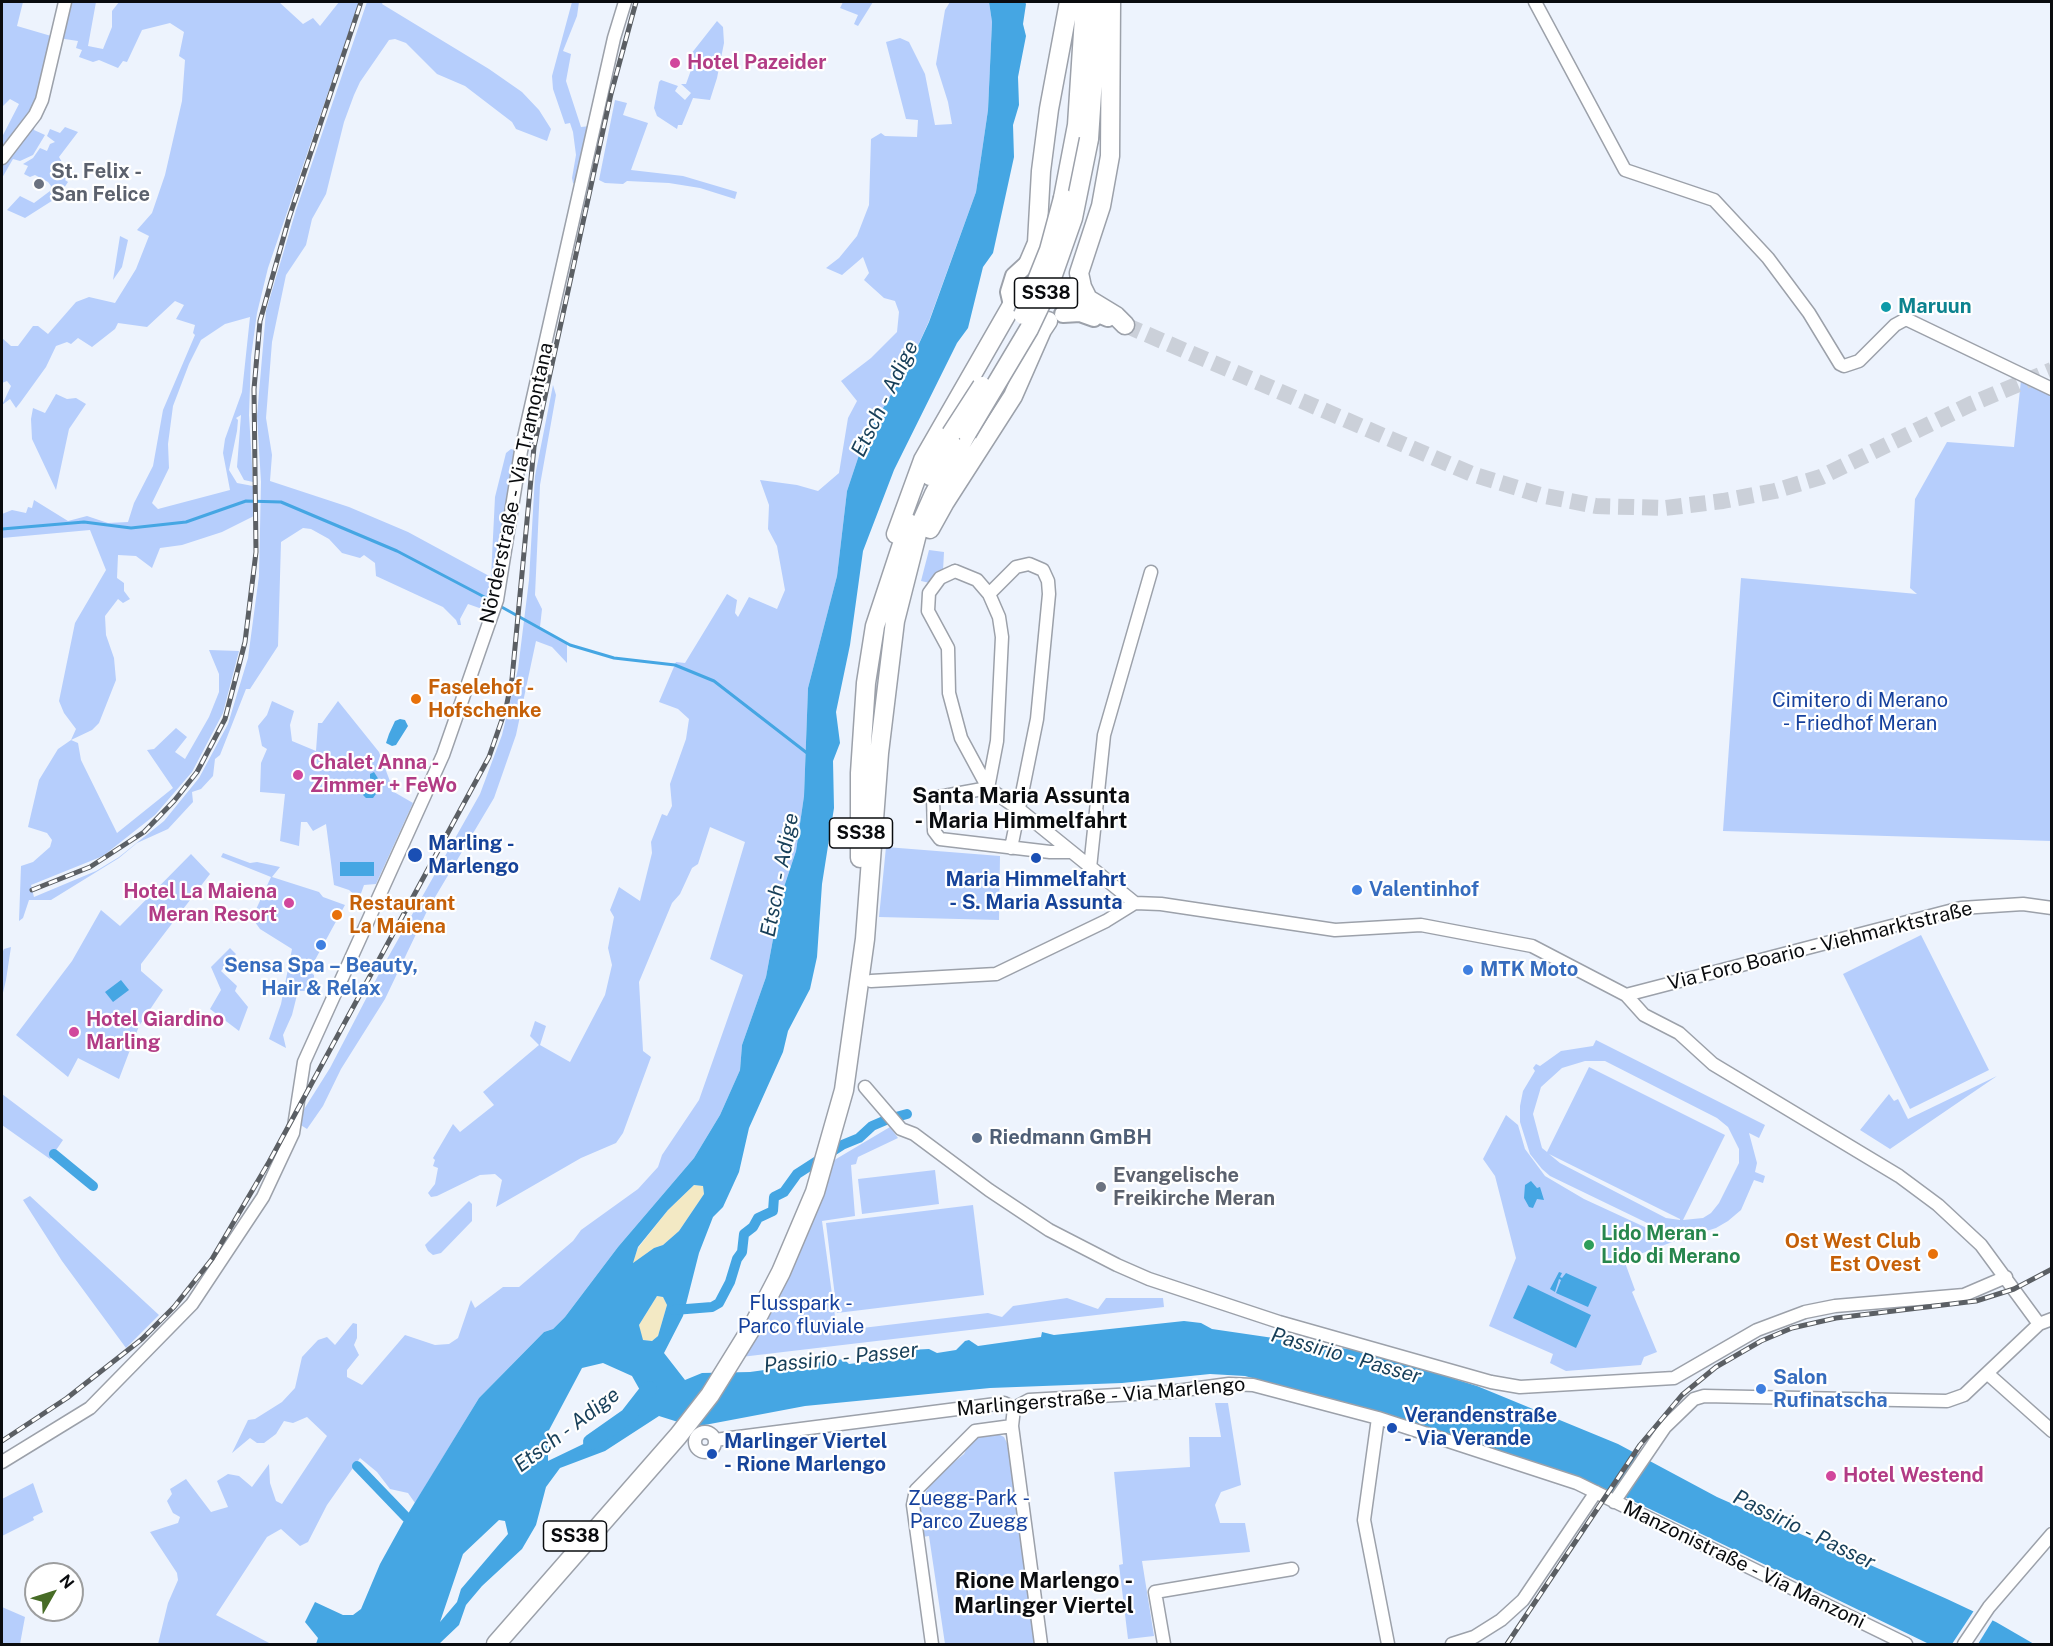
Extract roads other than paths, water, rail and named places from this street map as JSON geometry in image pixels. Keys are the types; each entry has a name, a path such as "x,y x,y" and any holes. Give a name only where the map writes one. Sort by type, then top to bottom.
{"highway":[{"path":"1051,95 1048,83 1064,2"},
{"path":"1034,263 1041,171 1051,95 1069,2"},
{"name":"SS38","path":"483,1644 545,1569 674,1433 724,1355 772,1268 808,1179 839,1089 861,842 860,773 866,683 875,626 888,580 912,516 1018,325 1049,250 1063,198 1077,125 1085,2"},
{"name":"SS38","path":"496,1644 674,1433 733,1359 781,1272 825,1161 865,939 886,680 895,621 906,573 918,530 959,434 1029,329 1048,289 1073,218 1089,139 1098,2"},
{"path":"1111,2 1111,150 1101,206 1081,261 1082,287 1088,300 1116,316 1125,325"},
{"path":"1069,284 1071,260 1094,225"},
{"path":"888,580 889,556 923,460 1012,305"},
{"path":"906,573 918,557 945,502 1013,396 1042,330 1056,317"},
{"path":"505,1644 560,1570"}],"main road":[{"path":"1012,305 1009,292 1011,281 1017,272 1034,263"},
{"path":"1056,317 1068,305 1069,284"},
{"path":"1069,284 1084,308 1125,325"},
{"path":"1056,317 1080,313 1113,326 1125,325"}],"street":[{"path":"2,158 35,115 42,100 65,2"},
{"name":"Nörderstraße - Via Tramontana","path":"2,1462 76,1418 106,1393 200,1294 271,1183 296,1123 298,1090 304,1062 443,755 495,605 521,451 614,38 625,2"},
{"path":"1535,2 1625,170 1714,200 1768,258 1809,313 1840,364 1844,366 1859,361 1895,326 1906,319 2052,389"},
{"path":"989,594 1017,567 1029,564 1042,570 1048,581 1049,594 1037,719 1011,848"},
{"path":"988,788 997,741 1002,637 999,616 989,594 977,580 955,571 940,578 929,593 928,612 948,648 949,693 961,738 988,788 1020,810 1135,903"},
{"path":"1090,868 1104,735 1151,572"},
{"path":"988,788 933,798 934,831 940,839 1011,848 1071,852"},
{"path":"871,981 996,974 1106,921 1135,903 1161,904 1335,930 1421,925 1486,935 1532,946 1626,995 1644,1015 1679,1033 1713,1064 1899,1176 1921,1192 1981,1245 2039,1324"},
{"name":"Via Foro Boario - Viehmarktstraße","path":"1626,995 1961,908 2022,904 2052,908"},
{"path":"866,1087 901,1129 914,1134 989,1190 1049,1230 1117,1265 1170,1286 1279,1322 1491,1382 1530,1386 1674,1378 1757,1330 1805,1312 1836,1306 1964,1295 1977,1292 2006,1277"},
{"path":"1616,1499 1678,1412 1694,1399 1704,1396 1947,1401 1964,1395 2039,1324 2052,1319"},
{"path":"1988,1374 2052,1431"},
{"name":"Marlingerstraße - Via Marlengo","path":"715,1440 1004,1403 1014,1407 1029,1400 1169,1392 1229,1384 1253,1385 1378,1418 1489,1452 1577,1482 1616,1499"},
{"path":"1014,1407 1012,1426 1041,1644"},
{"path":"1378,1418 1364,1520 1388,1644"},
{"name":"Marlingerstraße - Via Marlengo","path":"932,1644 913,1505 916,1490 975,1431 1012,1426"},
{"path":"1452,1644 1474,1637 1501,1620 1523,1600 1596,1492"},
{"name":"Manzonistraße - Via Manzoni","path":"1616,1499 1906,1644"},
{"path":"1964,1644 1987,1610 2052,1534"},
{"path":"1164,1644 1155,1592 1292,1569"}],"water":[{"name":"Passirio - Passer","path":"989,2 1025,2 1023,24 1026,36 1018,77 1019,105 1013,125 1014,157 993,253 983,267 968,328 957,343 894,470 863,551 850,645 836,712 840,743 833,761 834,808 822,884 817,957 810,989 788,1031 783,1052 749,1128 739,1172 723,1207 713,1217 699,1253 683,1316 664,1353 685,1380 702,1373 750,1372 844,1359 849,1364 905,1357 909,1350 929,1349 937,1353 956,1350 969,1340 978,1346 1041,1337 1042,1332 1054,1335 1184,1321 1201,1323 1212,1329 1369,1352 1477,1386 1618,1444 1717,1497 1947,1599 1996,1622 2034,1644 1929,1644 1625,1497 1571,1475 1418,1424 1245,1376 1210,1374 1122,1383 990,1388 805,1406 694,1427 659,1416 605,1451 560,1468 546,1487 536,1525 522,1549 482,1586 466,1605 459,1625 439,1644 316,1644 318,1638 305,1622 315,1602 343,1615 353,1615 361,1609 380,1564 406,1517 479,1398 544,1332 553,1329 565,1317 618,1247 694,1158 720,1115 740,1070 742,1045 766,977 781,896 796,851 804,796 808,688 837,576 847,491 864,440 911,361 929,322 976,192 988,110 992,22","holes":["694,1185 703,1186 704,1194 679,1231 663,1245 654,1248 633,1263 638,1247 668,1210","657,1296 663,1297 667,1305 658,1336 652,1341 643,1340 639,1325","603,1363 632,1376 641,1392 636,1411 600,1436 548,1461 548,1432 582,1368","499,1520 505,1521 508,1534 461,1589 457,1602 440,1622 463,1554"]},
{"path":"405,720 408,726 396,745 392,746 386,743 395,721"},
{"path":"374,772 379,780 378,791 373,798 366,798 363,795 370,781 370,774"},
{"path":"340,862 374,862 374,876 340,876"},
{"path":"121,980 129,990 113,1002 105,992"},
{"path":"1531,1181 1537,1188 1540,1187 1544,1200 1537,1199 1533,1208 1529,1207 1524,1198 1525,1185"},
{"path":"1559,1272 1562,1273 1560,1277 1562,1278 1566,1273 1597,1287 1588,1307 1556,1293 1561,1280 1559,1279 1555,1292 1550,1289"},
{"path":"1528,1285 1591,1315 1576,1348 1513,1318"}],"waterway":[{"path":"2,529 84,522 131,528 186,522 246,501 281,502 397,551 492,601"},
{"path":"498,605 570,645 614,658 675,665 714,681 807,753"},
{"path":"896,1117 907,1114"},
{"path":"674,1310 712,1307 719,1303 742,1252 744,1234 753,1227 758,1218 773,1211 774,1197 784,1192 797,1174 842,1145 859,1138 872,1126 886,1120"},
{"path":"54,1154 93,1186"},
{"name":"Etsch - Adige","path":"591,1442 628,1416 649,1389"},
{"path":"357,1466 406,1517"}],"tunnel":[{"path":"1125,325 1472,474 1540,495 1596,506 1665,508 1723,501 1775,491 1821,477 1971,404 2052,370"}],"railway":[{"path":"32,890 90,867 144,832 174,801 197,772 225,719 245,642 256,552 254,389 260,321 289,218 361,2"},
{"path":"2,1441 67,1398 142,1339 174,1307 212,1259 269,1162 489,757 506,708 512,679 534,447 611,94 636,2"},
{"path":"1507,1644 1640,1445 1682,1395 1716,1367 1761,1341 1792,1328 1836,1318 1976,1301 2014,1289 2052,1269"}],"place":[{"name":"Hotel Pazeider","path":"675,63"},
{"name":"St. Felix - San Felice","path":"39,184"},
{"name":"Maruun","path":"1886,307"},
{"name":"Faselehof - Hofschenke","path":"416,699"},
{"name":"Chalet Anna - Zimmer + FeWo","path":"298,775"},
{"name":"Marling - Marlengo","path":"415,855"},
{"name":"Maria Himmelfahrt - S. Maria Assunta","path":"1036,858"},
{"name":"Valentinhof","path":"1357,890"},
{"name":"Hotel La Maiena Meran Resort","path":"289,903"},
{"name":"Restaurant La Maiena","path":"337,915"},
{"name":"Sensa Spa – Beauty, Hair & Relax","path":"321,945"},
{"name":"MTK Moto","path":"1468,970"},
{"name":"Hotel Giardino Marling","path":"74,1032"},
{"name":"Riedmann GmBH","path":"977,1138"},
{"name":"Evangelische Freikirche Meran","path":"1101,1187"},
{"name":"Lido Meran - Lido di Merano","path":"1589,1245"},
{"name":"Ost West Club Est Ovest","path":"1933,1254"},
{"name":"Salon Rufinatscha","path":"1761,1389"},
{"name":"Verandenstraße - Via Verande","path":"1392,1428"},
{"name":"Marlinger Viertel - Rione Marlengo","path":"712,1454"},
{"name":"Hotel Westend","path":"1831,1476"}],"district":[{"name":"Santa Maria Assunta - Maria Himmelfahrt","path":"1021,808"},
{"name":"Rione Marlengo - Marlinger Viertel","path":"1044,1594"}],"park label":[{"name":"Cimitero di Merano - Friedhof Meran","path":"1860,712"},
{"name":"Flusspark - Parco fluviale","path":"801,1316"},
{"name":"Zuegg-Park - Parco Zuegg","path":"969,1510"}]}
